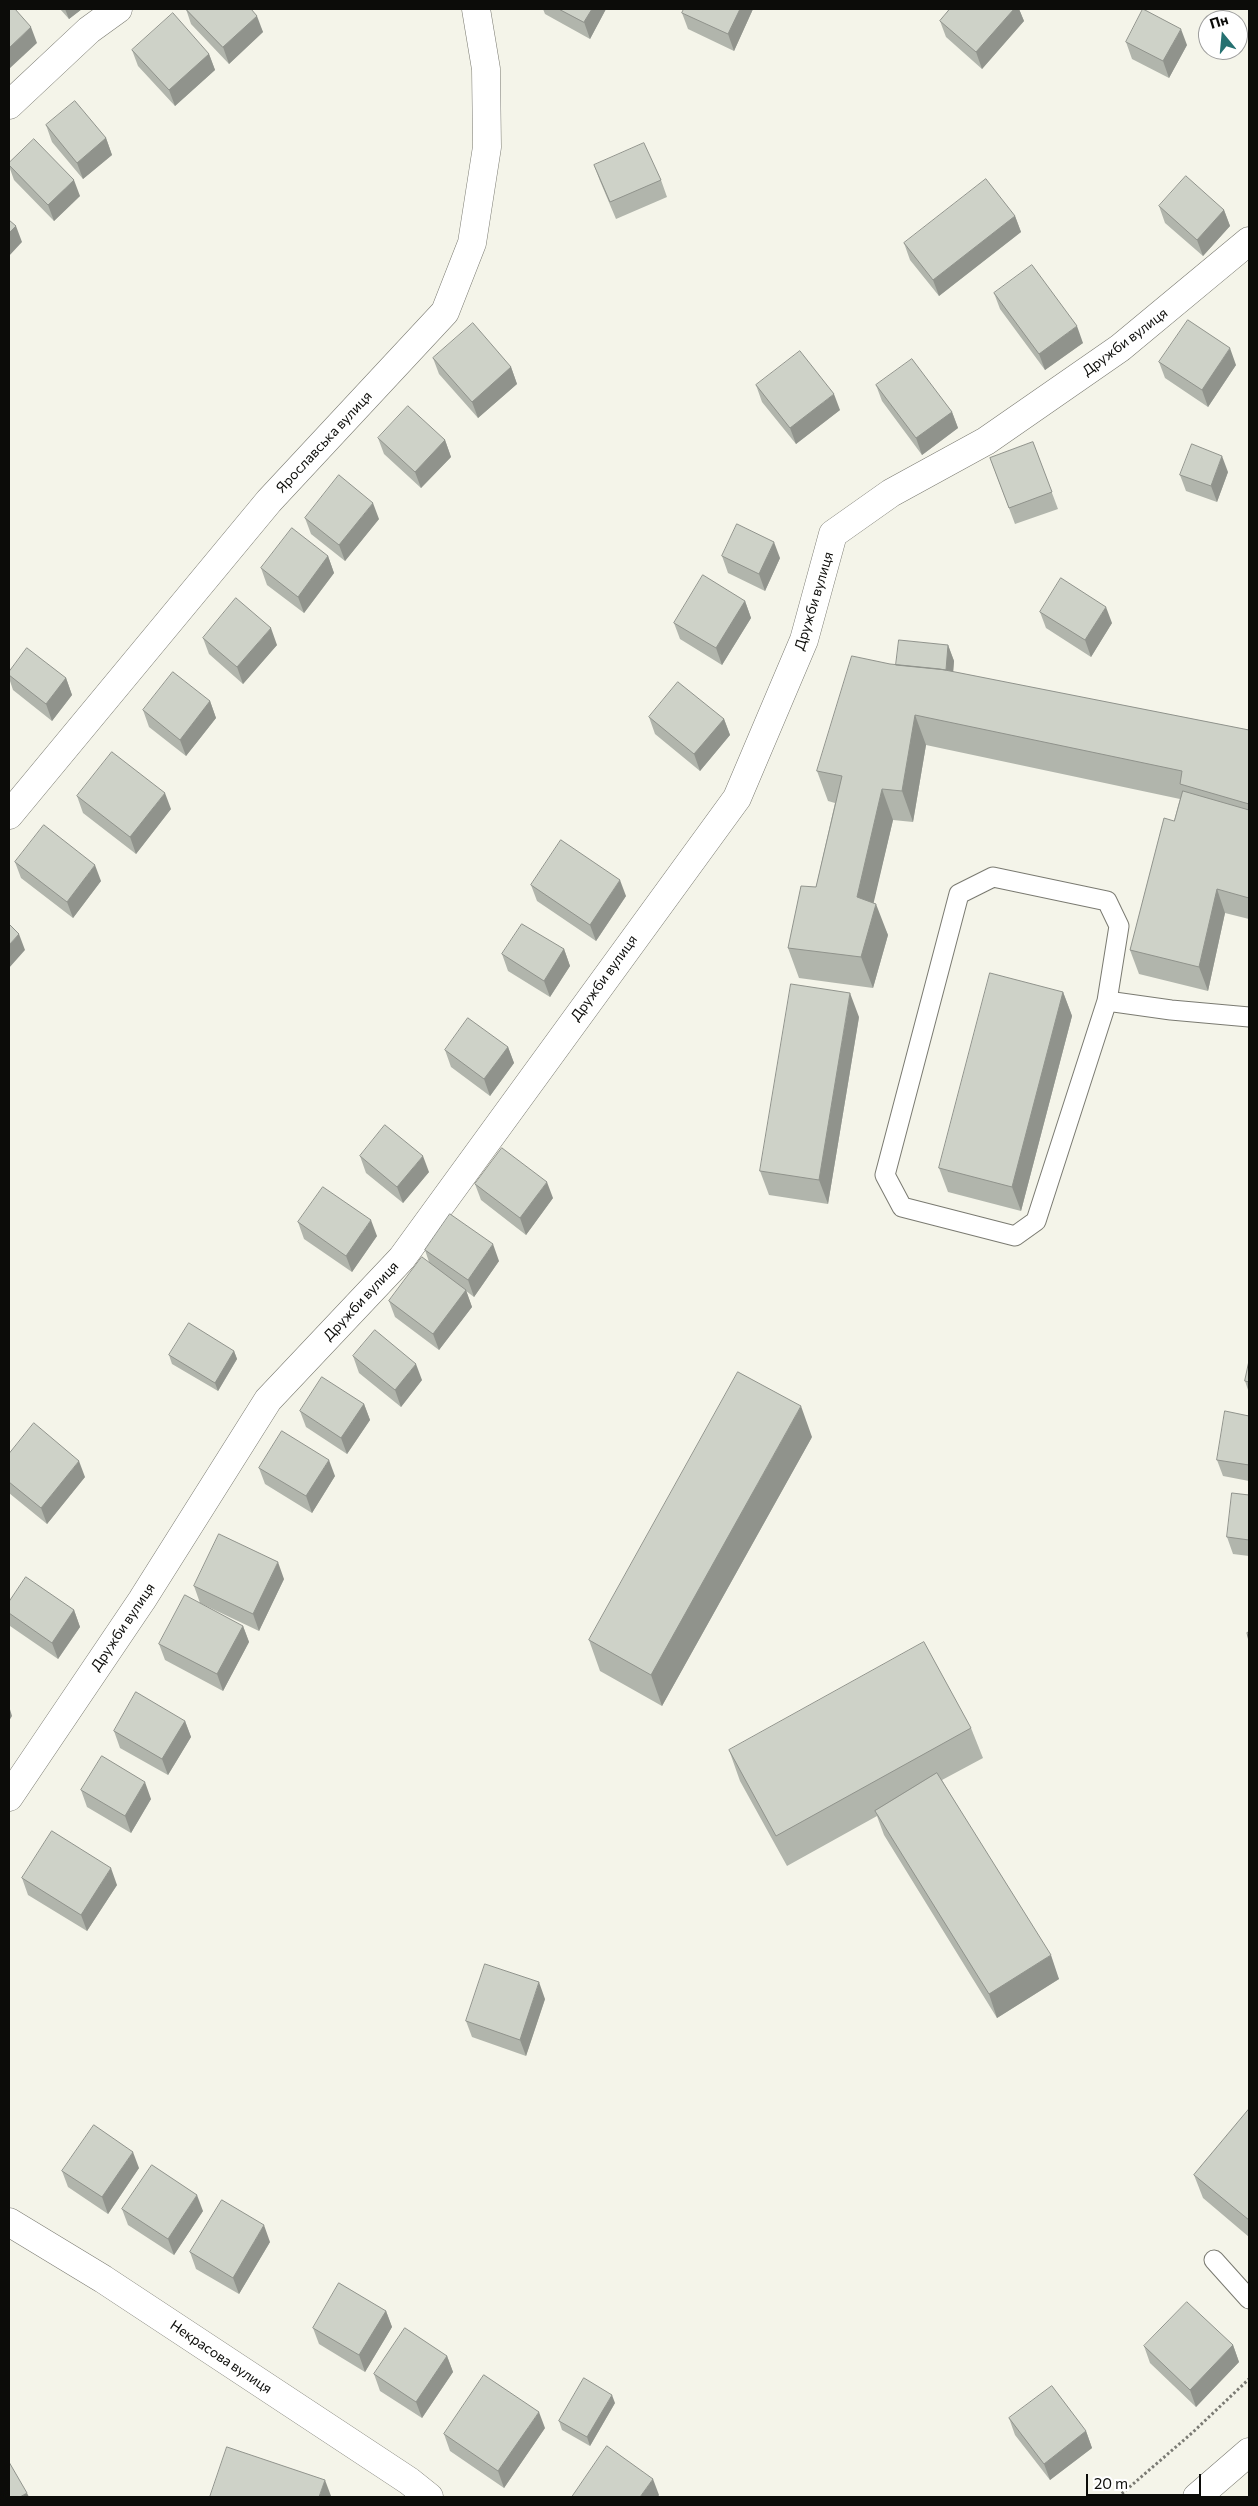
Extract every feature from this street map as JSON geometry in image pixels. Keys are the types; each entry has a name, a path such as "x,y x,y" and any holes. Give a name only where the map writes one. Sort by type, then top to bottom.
{"street":[{"path":"9,105 89,30 118,9"},
{"name":"Ярославська вулиця","path":"9,815 269,501 445,312 472,243 487,147 486,69 476,9"},
{"name":"Дружби вулиця","path":"9,1797 142,1600 268,1400 402,1258 737,798 804,640 834,534 891,492 986,441 1120,348 1249,241"},
{"name":"Некрасова вулиця","path":"9,2222 103,2278 409,2481 430,2497"},
{"path":"1197,2497 1249,2452"}],"lane":[{"path":"993,877 1107,901 1119,926 1106,1001 1036,1221 1015,1236 902,1207 885,1175 959,894 993,877"},
{"path":"1106,1001 1171,1010 1249,1017"},
{"path":"1214,2260 1249,2299"}],"path":[{"path":"1118,2497 1192,2433 1249,2379"}],"building":[{"path":"9,9 15,9 31,27 9,48"},
{"path":"186,9 251,9 257,16 223,47"},
{"path":"559,9 592,9 584,22"},
{"path":"684,9 740,9 728,34 682,13"},
{"path":"950,9 1014,9 976,52 940,21"},
{"path":"1143,9 1181,29 1163,61 1126,42"},
{"path":"173,13 209,54 169,90 132,50"},
{"path":"75,101 106,138 77,163 46,125"},
{"path":"34,139 74,180 48,205 9,165"},
{"path":"644,143 661,180 610,202 594,165"},
{"path":"1186,176 1224,210 1197,240 1159,206"},
{"path":"986,179 1015,216 933,280 904,243"},
{"path":"9,220 16,226 9,233"},
{"path":"1032,265 1077,326 1039,354 994,293"},
{"path":"1188,320 1230,348 1202,390 1159,362"},
{"path":"473,323 511,367 472,402 433,358"},
{"path":"800,351 834,394 790,428 756,385"},
{"path":"912,359 952,412 916,438 876,385"},
{"path":"408,406 445,440 415,472 378,438"},
{"path":"1033,442 1052,492 1009,508 990,458"},
{"path":"1192,444 1222,456 1211,486 1180,475"},
{"path":"339,475 373,503 339,545 305,518"},
{"path":"737,524 774,542 759,574 722,556"},
{"path":"292,528 328,556 298,597 261,568"},
{"path":"703,575 745,601 716,648 674,623"},
{"path":"1061,578 1106,607 1085,640 1040,612"},
{"path":"236,598 271,628 237,667 203,638"},
{"path":"899,640 948,645 946,670 896,665"},
{"path":"27,648 66,678 46,704 9,675 9,672"},
{"path":"852,656 890,664 940,669 1249,730 1249,804 1180,784 1182,771 915,715 902,791 882,789 857,897 876,904 861,957 788,948 801,886 816,887 842,776 817,771"},
{"path":"173,672 210,701 180,740 143,710"},
{"path":"678,682 724,719 694,754 649,717"},
{"path":"112,752 165,793 130,837 77,796"},
{"path":"1183,791 1249,810 1249,898 1217,889 1199,967 1130,950 1164,818 1174,821"},
{"path":"44,825 95,865 67,902 15,862"},
{"path":"561,840 620,880 590,925 531,885"},
{"path":"9,924 19,934 9,945"},
{"path":"522,924 564,949 544,981 502,954"},
{"path":"990,973 1063,992 1012,1187 939,1168"},
{"path":"791,984 850,993 819,1180 760,1171"},
{"path":"468,1018 508,1047 484,1079 445,1050"},
{"path":"385,1125 423,1156 397,1187 360,1156"},
{"path":"502,1148 547,1182 520,1218 475,1184"},
{"path":"323,1187 371,1220 346,1256 298,1222"},
{"path":"450,1214 493,1244 468,1280 425,1250"},
{"path":"422,1257 466,1290 433,1334 389,1301"},
{"path":"189,1323 234,1351 215,1383 169,1355"},
{"path":"375,1330 416,1364 395,1390 353,1356"},
{"path":"1249,1361 1249,1382 1245,1381"},
{"path":"738,1372 801,1406 651,1675 589,1640"},
{"path":"322,1377 364,1404 341,1438 300,1411"},
{"path":"1225,1411 1249,1416 1249,1465 1217,1460"},
{"path":"34,1423 79,1461 41,1508 9,1482 9,1454"},
{"path":"282,1431 329,1460 306,1496 259,1468"},
{"path":"1232,1493 1249,1495 1249,1540 1227,1537"},
{"path":"219,1534 278,1562 253,1614 194,1586"},
{"path":"26,1577 74,1610 52,1643 9,1613 9,1602"},
{"path":"185,1595 243,1626 217,1674 159,1644"},
{"path":"924,1642 971,1728 776,1836 729,1750"},
{"path":"136,1692 185,1721 162,1759 114,1731"},
{"path":"102,1756 145,1782 125,1816 81,1790"},
{"path":"937,1773 1051,1955 989,1994 875,1811"},
{"path":"52,1831 111,1868 81,1915 22,1878"},
{"path":"485,1964 539,1982 520,2040 466,2021"},
{"path":"1249,2109 1249,2220 1194,2175"},
{"path":"94,2125 133,2152 102,2197 62,2171"},
{"path":"152,2165 197,2195 168,2239 122,2209"},
{"path":"222,2200 264,2225 233,2278 190,2252"},
{"path":"339,2283 386,2311 359,2355 313,2328"},
{"path":"1187,2302 1233,2345 1190,2390 1144,2346"},
{"path":"405,2328 447,2356 416,2402 374,2374"},
{"path":"484,2375 539,2412 498,2471 444,2434"},
{"path":"584,2378 612,2395 587,2437 559,2421"},
{"path":"1052,2386 1086,2431 1044,2464 1009,2418"},
{"path":"607,2446 653,2479 640,2497 572,2497"},
{"path":"227,2447 325,2480 319,2497 210,2497"},
{"path":"9,2462 27,2493 20,2497 9,2497"}]}
